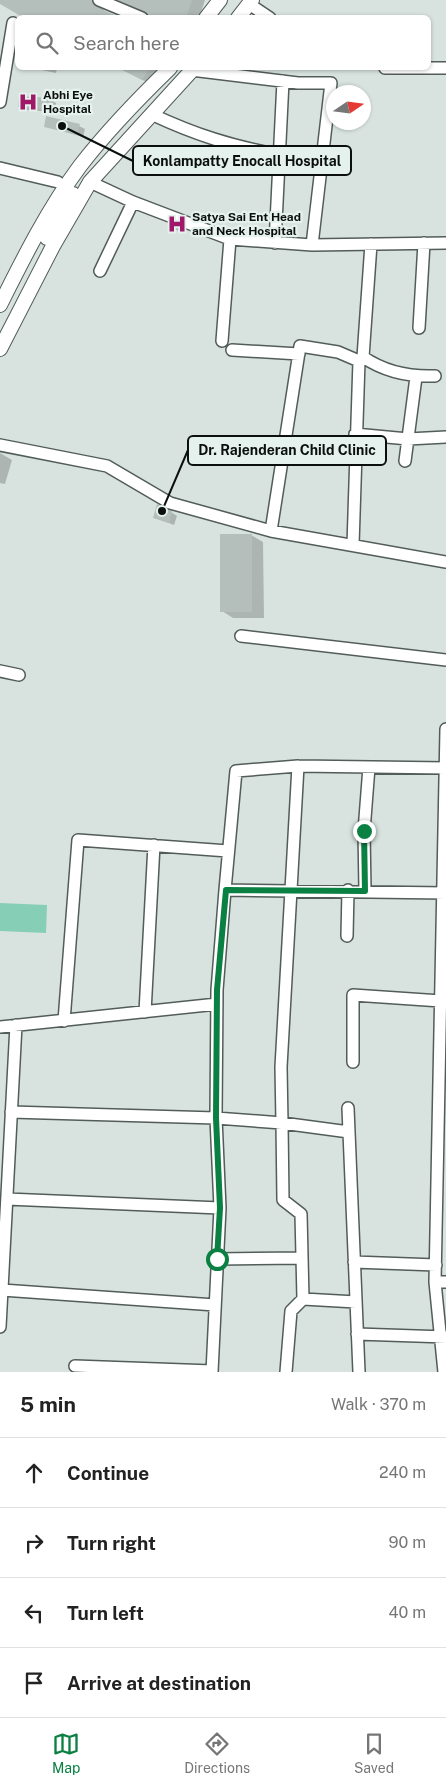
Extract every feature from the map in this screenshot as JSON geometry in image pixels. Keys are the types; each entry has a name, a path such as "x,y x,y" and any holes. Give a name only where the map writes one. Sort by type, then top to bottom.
{"main road":[{"path":"208,15 220,0"},
{"path":"219,15 231,0"},
{"path":"231,15 247,1"},
{"path":"240,15 247,1"},
{"path":"0,285 38,212 58,182 98,132 158,70"},
{"path":"0,305 50,209 80,167 130,107 168,70"},
{"path":"0,349 52,246 90,182 188,70"},
{"path":"0,328 60,214 91,167 188,70"}],"street":[{"path":"99,0 135,15"},
{"path":"247,1 266,15"},
{"path":"0,102 14,23"},
{"path":"431,68 446,68"},
{"path":"204,70 283,81 330,83 312,246"},
{"path":"275,243 283,81"},
{"path":"151,114 185,130 235,147 280,155"},
{"path":"0,168 58,182"},
{"path":"90,182 133,202 230,239 312,246 446,243"},
{"path":"100,271 133,202"},
{"path":"222,341 230,239"},
{"path":"419,328 424,243"},
{"path":"353,545 355,434 371,244"},
{"path":"271,531 300,346 338,352 361,359 380,368 416,377 435,376"},
{"path":"232,350 298,354"},
{"path":"405,460 416,377"},
{"path":"355,434 408,438 446,437"},
{"path":"0,445 108,466 170,503 271,531 446,562"},
{"path":"241,636 446,660"},
{"path":"0,671 19,674"},
{"path":"444,1372 441,1282 436,1265 445,893 446,729"},
{"path":"75,1366 212,1372 220,1208 216,1118 217,1004 236,771 298,766 446,768"},
{"path":"286,1372 291,1311 303,1298 301,1214 283,1200 281,1067 298,766"},
{"path":"365,891 364,831 368,767"},
{"path":"64,1021 78,840 228,851"},
{"path":"145,1012 154,845"},
{"path":"226,890 348,890 445,893"},
{"path":"347,936 348,890"},
{"path":"353,1062 353,995 442,1007"},
{"path":"0,1027 217,1004"},
{"path":"0,1327 6,1199 4,1158 11,1112 16,1025"},
{"path":"348,1108 359,1372"},
{"path":"11,1112 216,1118 282,1123 349,1132"},
{"path":"6,1199 220,1208"},
{"path":"217,1259 302,1258"},
{"path":"354,1262 436,1265"},
{"path":"2,1290 215,1305"},
{"path":"303,1298 356,1302"},
{"path":"357,1334 443,1337"}],"green space":[{"path":"0,903 47,905 46,933 0,931"}],"building":[{"path":"0,0 92,0 96,7 114,15 19,15 0,4"},
{"path":"118,0 192,0 187,15 147,15 145,11"},
{"path":"122,70 149,70 142,80"},
{"path":"19,96 51,98 50,110 18,107"},
{"path":"46,116 80,124 77,135 44,127"},
{"path":"157,504 172,511 169,523 153,518"},
{"path":"220,534 252,534 252,612 220,612"}],"place":[{"name":"Abhi Eye Hospital","path":"28,102"},
{"name":"Konlampatty Enocall Hospital","path":"62,126"},
{"name":"Satya Sai Ent Head and Neck Hospital","path":"177,224"},
{"name":"Dr. Rajenderan Child Clinic","path":"162,511"}],"route":[{"path":"217,1259 220,1208 216,1118 217,990 226,890 365,891 364,831"}]}
